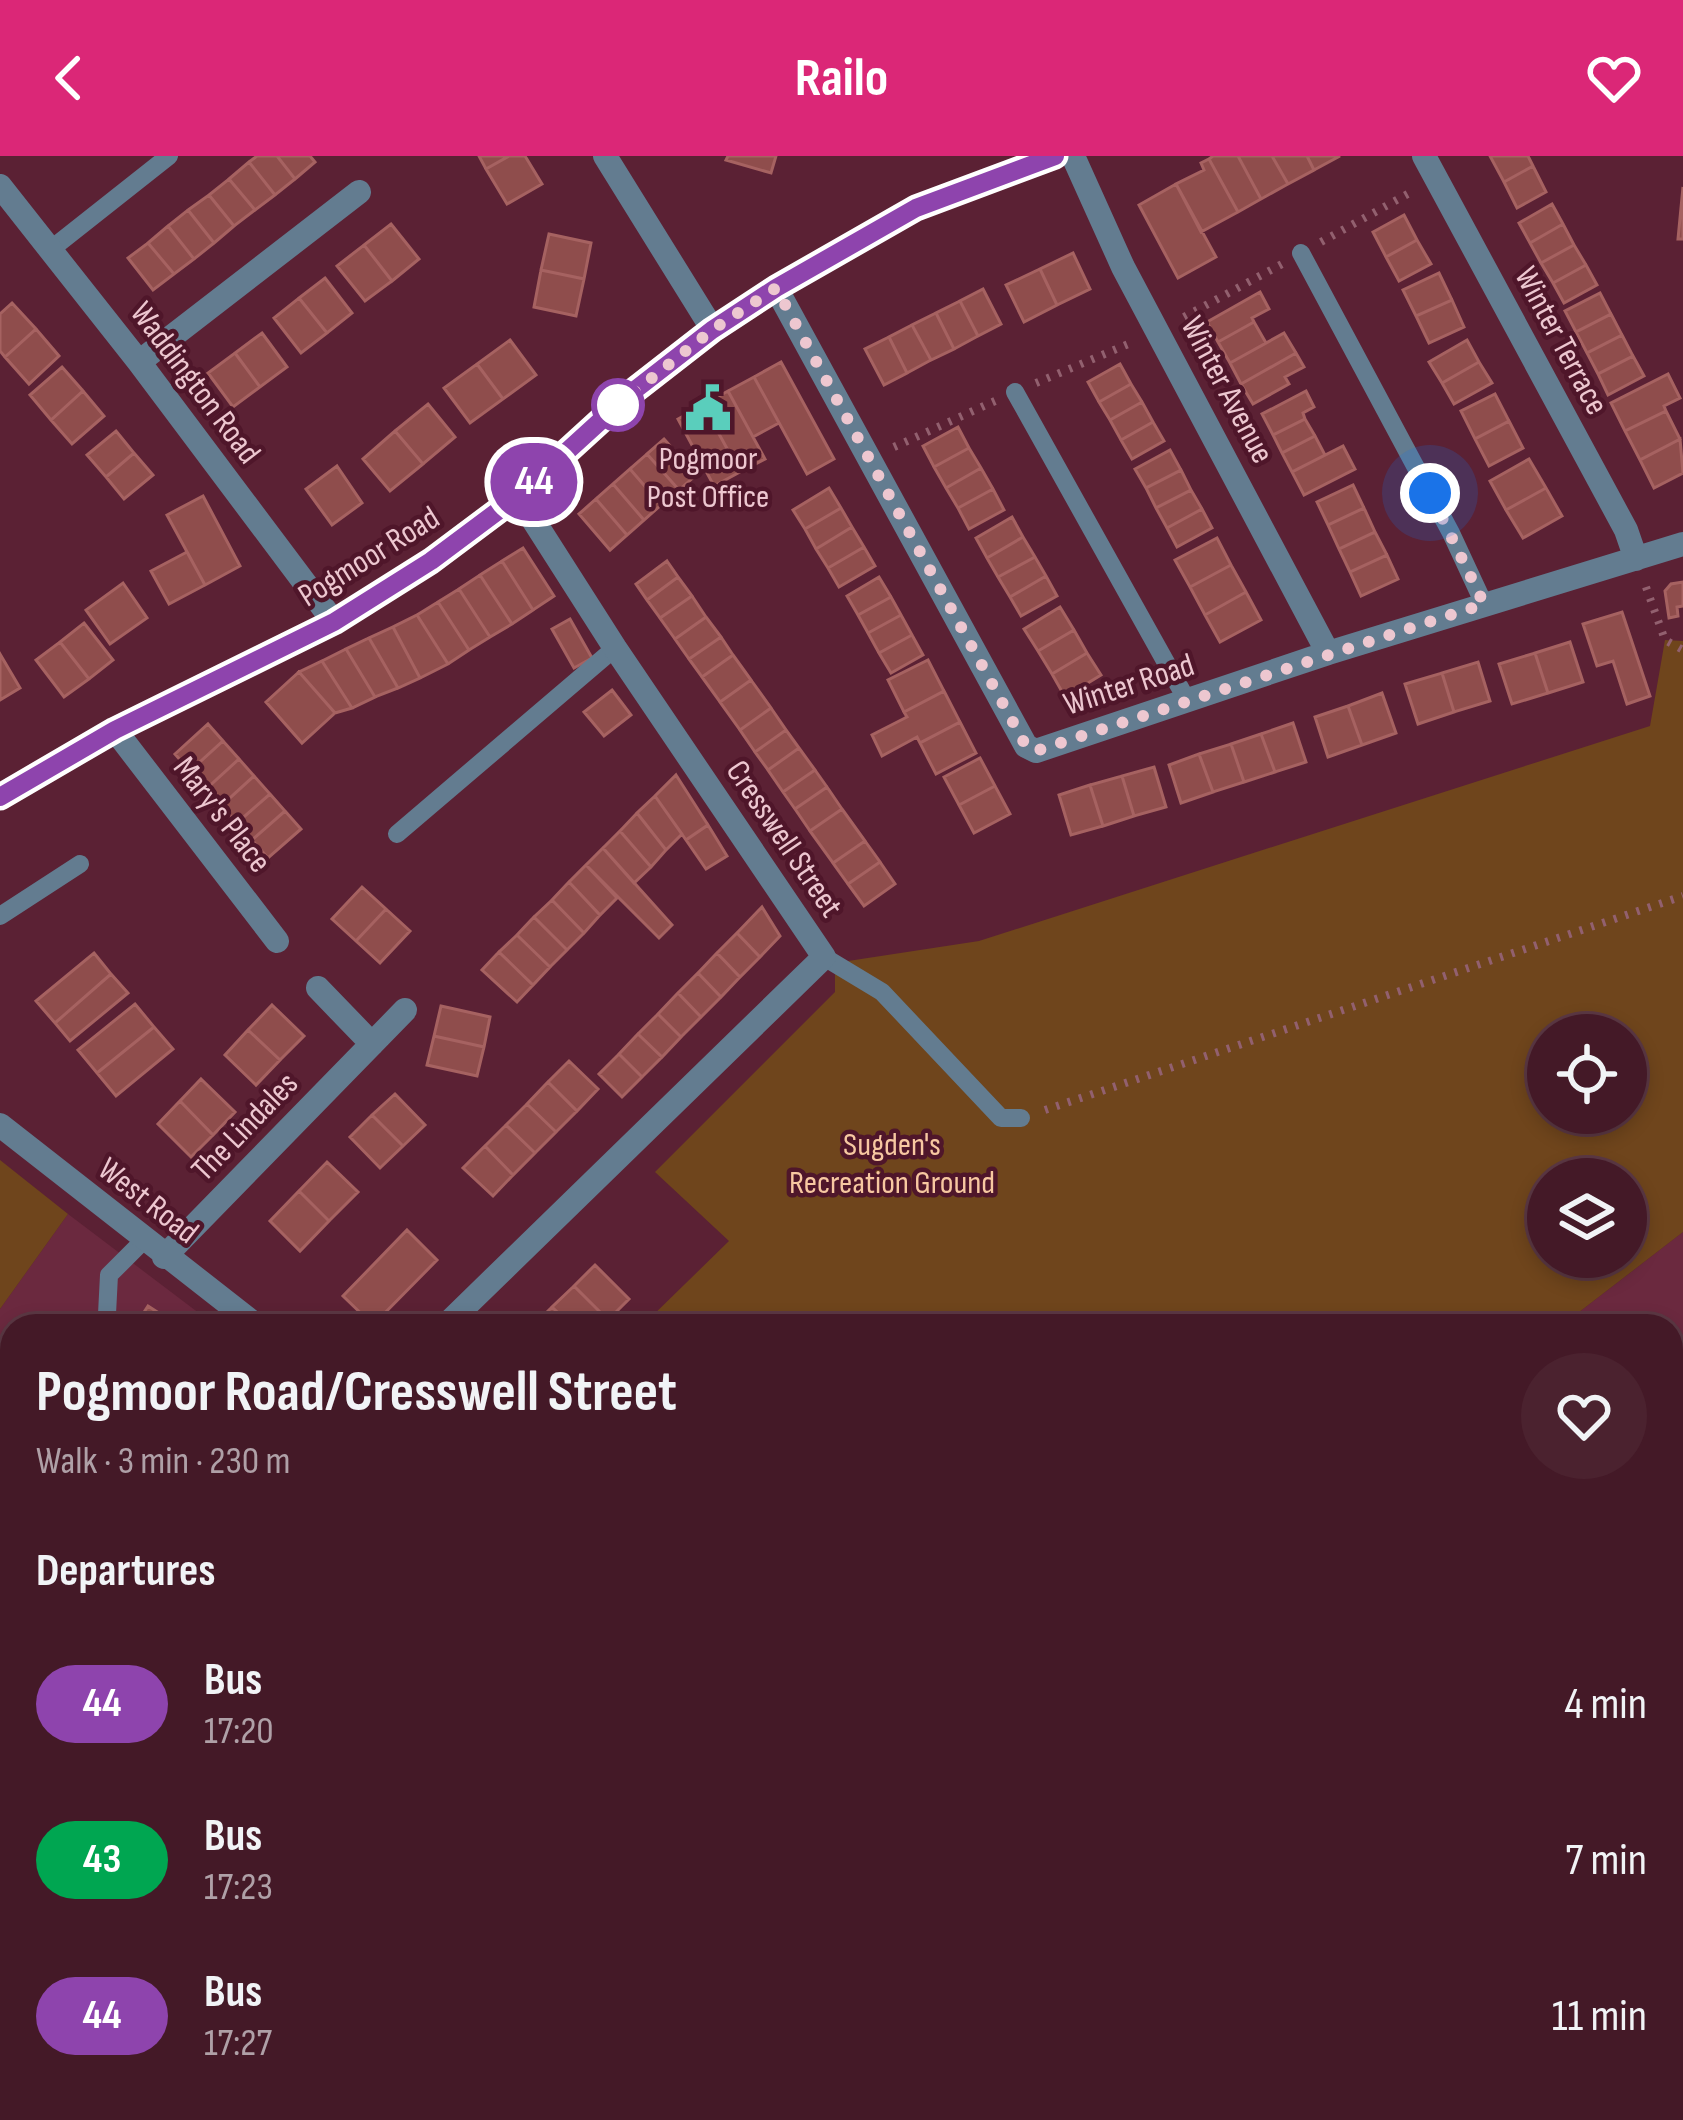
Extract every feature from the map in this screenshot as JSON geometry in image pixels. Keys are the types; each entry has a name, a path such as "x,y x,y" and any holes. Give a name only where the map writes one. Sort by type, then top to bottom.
{"street":[{"path":"605,156 712,330"},
{"name":"Pogmoor Road","path":"0,797 115,730 334,622 431,561 518,496 631,393 776,288 916,208 1056,156"},
{"name":"Winter Avenue","path":"1072,156 1123,267 1328,653"},
{"name":"Winter Terrace","path":"1424,156 1626,530 1636,559"},
{"name":"Waddington Road","path":"0,186 334,622"},
{"path":"139,362 359,192"},
{"name":"Winter Road","path":"776,288 1026,746 1036,751 1328,653 1683,544"},
{"name":"Cresswell Street","path":"457,1314 824,957 518,496"},
{"name":"Mary's Place","path":"115,730 277,940"},
{"path":"318,988 372,1044"},
{"name":"The Lindales","path":"154,1248 405,1010"},
{"name":"West Road","path":"0,1125 241,1314"}],"lane":[{"path":"50,250 170,156"},
{"path":"1301,253 1484,604"},
{"path":"1015,392 1188,702"},
{"path":"397,834 615,648"},
{"path":"0,916 80,864"},
{"path":"824,957 882,992 1001,1118 1021,1118"},
{"path":"107,1314 109,1275 154,1248"}],"path":[{"path":"1636,559 1666,640 1683,650"},
{"path":"1021,1118 1683,896"}],"shaded area":[{"path":"68,1214 200,1314 0,1314"},
{"path":"1683,1232 1683,1314 1577,1314 1623,1278 1647,1278 1647,1260"}],"green space":[{"name":"Sugden's Recreation Ground","path":"1665,640 1683,641 1683,1232 1647,1260 1647,1158 1527,1158 1527,1278 1623,1278 1577,1314 654,1314 729,1241 655,1172 835,992 835,963 979,941 1650,726"},
{"path":"0,1160 68,1214 0,1309"}],"building":[{"path":"257,156 277,156 295,179 275,195 249,162"},
{"path":"277,156 310,156 315,162 295,179"},
{"path":"479,156 509,156 486,169"},
{"path":"509,156 525,156 542,184 507,204 486,169"},
{"path":"728,156 776,156 771,173 726,160"},
{"path":"1238,156 1261,199 1238,212 1209,159"},
{"path":"1238,156 1272,156 1288,184 1261,199"},
{"path":"1272,156 1307,156 1314,170 1288,184"},
{"path":"1307,156 1340,156 1314,170"},
{"path":"1490,156 1528,156 1533,166 1504,182"},
{"path":"1209,159 1238,212 1201,232 1176,184 1204,170 1201,163"},
{"path":"249,162 275,195 255,210 229,179"},
{"path":"1533,166 1546,192 1517,208 1504,182"},
{"path":"229,179 255,210 234,226 209,195"},
{"path":"1176,184 1216,257 1178,278 1139,205"},
{"path":"1683,187 1683,239 1678,239"},
{"path":"209,195 234,226 214,243 188,210"},
{"path":"1552,204 1563,224 1530,243 1519,223"},
{"path":"188,210 214,243 194,259 168,226"},
{"path":"1404,215 1417,240 1386,257 1373,232"},
{"path":"391,224 419,259 392,281 364,245"},
{"path":"1563,224 1574,245 1541,263 1530,243"},
{"path":"168,226 194,259 174,274 148,243"},
{"path":"549,234 591,243 584,279 541,270"},
{"path":"1417,240 1431,264 1399,281 1386,257"},
{"path":"148,243 174,274 153,290 128,258"},
{"path":"364,245 392,281 365,301 337,266"},
{"path":"1574,245 1586,265 1553,283 1541,263"},
{"path":"1073,253 1090,289 1057,305 1040,269"},
{"path":"1586,265 1597,285 1564,303 1553,283"},
{"path":"1040,269 1057,305 1024,322 1006,285"},
{"path":"541,270 584,279 576,316 534,307"},
{"path":"1439,273 1452,300 1416,316 1403,290"},
{"path":"325,278 352,313 327,333 299,298"},
{"path":"983,289 1001,324 978,336 960,301"},
{"path":"1260,292 1269,309 1218,342 1207,322"},
{"path":"1600,293 1611,314 1576,332 1565,311"},
{"path":"299,298 327,333 301,353 274,318"},
{"path":"1452,300 1464,327 1429,343 1416,316"},
{"path":"960,301 978,336 954,349 936,313"},
{"path":"12,303 36,329 5,357 0,351 0,314"},
{"path":"936,313 954,349 931,360 912,325"},
{"path":"1611,314 1622,335 1587,353 1576,332"},
{"path":"1254,322 1266,343 1230,363 1218,342"},
{"path":"912,325 931,360 907,373 889,337"},
{"path":"36,329 59,356 29,384 5,357"},
{"path":"262,333 287,367 260,387 235,353"},
{"path":"1284,333 1296,353 1241,384 1230,363"},
{"path":"1622,335 1633,356 1598,374 1587,353"},
{"path":"889,337 907,373 884,385 865,349"},
{"path":"510,340 536,375 503,399 477,364"},
{"path":"1467,340 1479,362 1442,383 1429,362"},
{"path":"235,353 260,387 233,407 208,373"},
{"path":"1296,353 1304,367 1285,377 1289,384 1253,404 1241,384"},
{"path":"1633,356 1644,376 1608,395 1598,374"},
{"path":"781,362 834,459 807,474 754,377"},
{"path":"1479,362 1492,383 1454,404 1442,383"},
{"path":"477,364 503,399 470,423 444,388"},
{"path":"1120,364 1131,384 1099,402 1088,382"},
{"path":"62,367 83,391 51,420 30,395"},
{"path":"1668,374 1680,398 1664,406 1666,411 1625,431 1611,403"},
{"path":"754,377 779,423 753,437 728,391"},
{"path":"1131,384 1142,402 1110,420 1099,402"},
{"path":"83,391 104,416 72,444 51,420"},
{"path":"728,391 765,459 740,472 703,405"},
{"path":"1306,391 1314,407 1303,413 1305,419 1273,435 1262,414"},
{"path":"1495,394 1509,421 1475,439 1461,411"},
{"path":"1142,402 1153,422 1121,440 1110,420"},
{"path":"428,404 455,437 423,464 395,431"},
{"path":"703,405 740,472 714,486 678,419"},
{"path":"1666,411 1680,439 1640,460 1625,431"},
{"path":"1305,419 1315,436 1282,453 1273,435"},
{"path":"1509,421 1523,448 1489,466 1475,439"},
{"path":"1153,422 1164,441 1132,459 1121,440"},
{"path":"958,427 969,448 934,467 923,446"},
{"path":"116,431 134,453 106,477 87,455"},
{"path":"395,431 423,464 390,491 363,459"},
{"path":"1315,436 1325,455 1292,472 1282,453"},
{"path":"664,439 696,475 679,490 647,454"},
{"path":"1680,439 1683,473 1654,488 1640,460"},
{"path":"1343,446 1355,469 1304,495 1292,472"},
{"path":"969,448 981,468 946,488 934,467"},
{"path":"1170,450 1181,470 1146,488 1135,469"},
{"path":"134,453 153,475 124,499 106,477"},
{"path":"647,454 679,490 661,505 630,469"},
{"path":"1529,459 1546,488 1506,510 1490,481"},
{"path":"337,466 362,503 332,525 306,489"},
{"path":"981,468 993,489 958,508 946,488"},
{"path":"630,469 661,505 644,520 613,484"},
{"path":"1181,470 1191,490 1156,508 1146,488"},
{"path":"613,484 644,520 627,535 596,499"},
{"path":"1353,485 1364,508 1328,525 1317,502"},
{"path":"829,488 841,508 805,529 793,510"},
{"path":"1546,488 1562,516 1523,538 1506,510"},
{"path":"993,489 1004,510 969,529 958,508"},
{"path":"1191,490 1202,509 1167,528 1156,508"},
{"path":"203,496 240,566 205,585 167,515"},
{"path":"596,499 627,535 610,550 579,514"},
{"path":"841,508 852,527 816,549 805,529"},
{"path":"1364,508 1375,532 1339,549 1328,525"},
{"path":"1202,509 1212,528 1177,547 1167,528"},
{"path":"1012,517 1023,537 987,558 976,538"},
{"path":"852,527 864,547 828,568 816,549"},
{"path":"1375,532 1387,555 1350,572 1339,549"},
{"path":"1023,537 1035,557 998,577 987,558"},
{"path":"1217,538 1231,565 1190,587 1175,560"},
{"path":"864,547 875,566 839,587 828,568"},
{"path":"523,548 554,596 533,610 502,561"},
{"path":"187,552 205,585 169,604 151,571"},
{"path":"1387,555 1398,579 1361,596 1350,572"},
{"path":"1035,557 1046,576 1010,597 998,577"},
{"path":"502,561 533,610 512,624 480,575"},
{"path":"667,561 678,577 647,600 636,584"},
{"path":"1231,565 1246,592 1205,615 1190,587"},
{"path":"480,575 512,624 490,637 459,589"},
{"path":"1046,576 1057,596 1021,616 1010,597"},
{"path":"678,577 692,596 660,618 647,600"},
{"path":"879,577 891,597 858,615 847,596"},
{"path":"1683,582 1683,606 1677,607 1678,616 1669,618 1665,591"},
{"path":"123,583 147,618 110,644 86,610"},
{"path":"459,589 490,637 469,650 438,602"},
{"path":"1246,592 1261,620 1220,642 1205,615"},
{"path":"692,596 706,617 675,639 660,618"},
{"path":"891,597 901,615 868,633 858,615"},
{"path":"438,602 469,650 448,664 417,615"},
{"path":"1060,607 1074,630 1038,651 1024,629"},
{"path":"1622,612 1650,696 1627,704 1613,661 1597,666 1583,624"},
{"path":"417,615 448,664 420,678 393,627"},
{"path":"901,615 912,635 879,653 868,633"},
{"path":"706,617 721,637 689,659 675,639"},
{"path":"570,619 592,658 574,668 552,629"},
{"path":"84,623 113,660 89,679 60,642"},
{"path":"393,627 420,678 398,688 369,638"},
{"path":"1074,630 1087,653 1052,674 1038,651"},
{"path":"912,635 923,655 891,673 879,653"},
{"path":"721,637 733,655 702,677 689,659"},
{"path":"369,638 398,688 375,697 346,649"},
{"path":"60,642 89,679 64,697 36,660"},
{"path":"1570,642 1583,682 1548,693 1535,653"},
{"path":"346,649 375,697 352,708 322,661"},
{"path":"1087,653 1101,675 1065,697 1052,674"},
{"path":"1535,653 1548,693 1512,704 1499,664"},
{"path":"0,654 20,688 0,700"},
{"path":"733,655 751,680 720,702 702,677"},
{"path":"928,660 944,691 904,712 888,680"},
{"path":"322,661 352,708 335,713 299,672"},
{"path":"1478,662 1490,701 1454,712 1442,673"},
{"path":"299,672 335,713 302,743 266,702"},
{"path":"1442,673 1454,712 1418,724 1405,684"},
{"path":"751,680 771,708 740,730 720,702"},
{"path":"612,690 631,715 604,736 584,712"},
{"path":"944,691 960,722 882,756 872,735"},
{"path":"1382,693 1396,733 1362,745 1348,706"},
{"path":"1348,706 1362,745 1328,757 1315,717"},
{"path":"771,708 786,730 755,752 740,730"},
{"path":"960,722 976,753 936,774 920,743"},
{"path":"1293,723 1306,762 1275,772 1261,734"},
{"path":"208,724 223,741 190,771 175,754"},
{"path":"786,730 799,748 768,770 755,752"},
{"path":"1261,734 1275,772 1244,782 1231,744"},
{"path":"223,741 239,759 206,789 190,771"},
{"path":"1231,744 1244,782 1213,792 1199,754"},
{"path":"799,748 815,770 783,792 768,770"},
{"path":"1199,754 1213,792 1181,803 1169,765"},
{"path":"980,758 995,786 959,805 944,777"},
{"path":"239,759 254,776 221,806 206,789"},
{"path":"1154,767 1166,807 1134,816 1122,776"},
{"path":"815,770 827,787 795,809 783,792"},
{"path":"676,775 708,825 686,840 655,796"},
{"path":"254,776 270,794 237,823 221,806"},
{"path":"1122,776 1134,816 1103,826 1090,785"},
{"path":"1090,785 1103,826 1071,835 1059,795"},
{"path":"995,786 1010,814 974,833 959,805"},
{"path":"827,787 842,809 810,831 795,809"},
{"path":"270,794 285,811 252,840 237,823"},
{"path":"655,796 682,834 666,850 637,813"},
{"path":"842,809 865,841 833,863 810,831"},
{"path":"285,811 301,829 268,858 252,840"},
{"path":"637,813 666,850 651,867 620,831"},
{"path":"708,825 727,856 706,869 686,840"},
{"path":"620,831 651,867 634,883 603,848"},
{"path":"865,841 880,862 848,884 833,863"},
{"path":"603,848 672,925 659,938 586,865"},
{"path":"880,862 895,884 864,906 848,884"},
{"path":"586,865 617,898 600,915 569,882"},
{"path":"569,882 600,915 584,933 552,900"},
{"path":"362,887 386,909 356,941 332,919"},
{"path":"552,900 584,933 567,950 534,917"},
{"path":"762,907 780,936 760,957 737,933"},
{"path":"386,909 410,931 380,963 356,941"},
{"path":"534,917 567,950 550,967 517,935"},
{"path":"737,933 760,957 740,977 717,953"},
{"path":"517,935 550,967 533,985 499,952"},
{"path":"499,952 533,985 517,1002 482,970"},
{"path":"94,953 111,974 55,1023 36,1001"},
{"path":"717,953 740,977 721,997 698,973"},
{"path":"698,973 721,997 701,1017 678,993"},
{"path":"111,974 128,993 70,1041 55,1023"},
{"path":"678,993 701,1017 681,1037 658,1014"},
{"path":"135,1004 154,1027 97,1073 78,1050"},
{"path":"272,1005 304,1036 280,1060 248,1030"},
{"path":"441,1006 490,1017 484,1047 434,1036"},
{"path":"658,1014 681,1037 662,1057 638,1034"},
{"path":"154,1027 173,1049 116,1096 97,1073"},
{"path":"248,1030 280,1060 256,1085 225,1055"},
{"path":"638,1034 662,1057 642,1077 619,1054"},
{"path":"434,1036 484,1047 477,1076 427,1065"},
{"path":"619,1054 642,1077 622,1097 599,1074"},
{"path":"569,1061 598,1089 577,1111 548,1082"},
{"path":"201,1079 235,1112 213,1135 180,1101"},
{"path":"548,1082 577,1111 556,1132 527,1104"},
{"path":"395,1094 425,1125 403,1146 372,1115"},
{"path":"180,1101 213,1135 191,1157 158,1124"},
{"path":"527,1104 556,1132 535,1153 506,1125"},
{"path":"372,1115 403,1146 380,1168 350,1137"},
{"path":"506,1125 535,1153 513,1175 485,1146"},
{"path":"485,1146 513,1175 493,1196 463,1168"},
{"path":"327,1162 358,1192 329,1221 299,1191"},
{"path":"299,1191 329,1221 300,1251 270,1221"},
{"path":"407,1230 437,1260 384,1314 362,1314 343,1296"},
{"path":"595,1265 629,1299 614,1314 602,1314 574,1286"},
{"path":"574,1286 602,1314 559,1314 552,1307"}],"bus line":[{"name":"44","path":"0,797 115,730 334,622 431,561 518,496 631,393 776,288 916,208 1055,156"}],"place":[{"name":"Pogmoor Post Office","path":"708,408"}],"route":[{"path":"618,405 712,330 776,288 1026,746 1036,751 1484,604 1430,493"}]}
